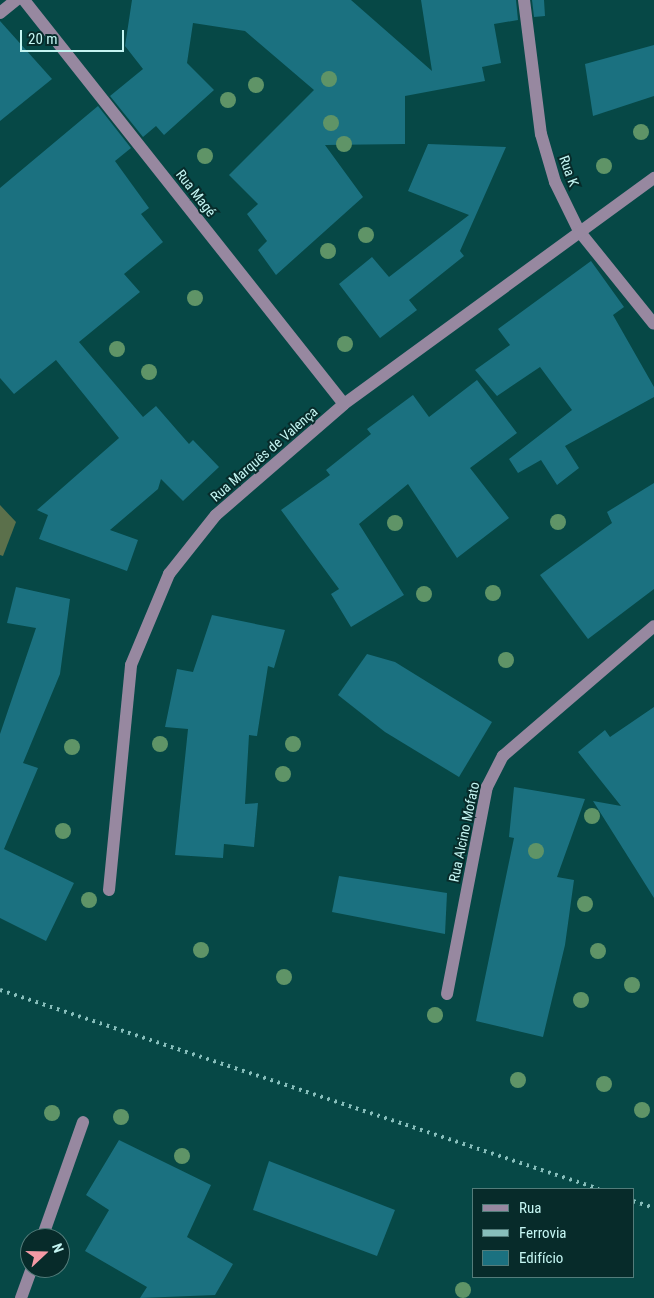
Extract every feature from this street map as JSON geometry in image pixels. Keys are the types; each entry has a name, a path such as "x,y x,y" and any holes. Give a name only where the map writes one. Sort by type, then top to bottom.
{"street":[{"path":"0,13 16,0"},
{"name":"Rua Magé","path":"24,0 344,404"},
{"name":"Rua K","path":"524,0 541,134 555,182 580,231 654,324"},
{"name":"Rua Marquês de Valença","path":"109,890 131,665 168,574 216,515 344,404 654,178"},
{"name":"Rua Alcino Mofato","path":"446,994 486,787 503,756 654,626"},
{"path":"46,1228 83,1122"},
{"path":"21,1298 28,1278"}],"green space":[{"path":"0,505 16,522 3,556 0,555"}],"building":[{"path":"132,0 351,0 432,71 421,0 516,0 518,20 494,24 501,63 482,67 485,81 405,96 405,144 325,145 363,197 276,275 258,250 267,241 247,214 258,204 229,175 314,90 245,31 193,23 187,63 214,90 164,135 156,126 143,137 110,96 143,69 125,46"},
{"path":"532,0 544,0 545,16 534,17"},
{"path":"0,21 52,79 0,121"},
{"path":"654,45 654,96 593,116 585,64"},
{"path":"98,106 131,148 115,161 149,208 141,214 163,242 124,274 140,292 79,342 143,417 156,406 189,444 193,440 219,467 183,501 161,479 158,489 110,530 138,540 127,571 39,539 48,515 37,510 119,438 56,360 14,394 0,378 0,188"},
{"path":"428,144 506,147 460,251 464,256 409,300 417,310 380,338 339,284 372,257 389,277 469,215 408,191"},
{"path":"591,261 624,307 613,315 654,387 654,397 565,446 579,468 557,485 541,460 518,473 509,459 572,410 540,367 497,396 475,370 510,345 498,329"},
{"path":"477,380 517,433 470,468 509,518 457,558 408,484 359,524 404,595 351,627 331,594 339,589 281,510 330,475 326,470 371,434 367,429 413,395 429,417"},
{"path":"654,483 654,589 588,639 540,575 612,523 607,512"},
{"path":"16,587 70,599 60,674 23,763 38,768 4,849 74,883 46,941 0,918 0,734 36,628 7,623"},
{"path":"212,615 285,630 274,668 268,666 257,736 249,735 245,804 258,803 254,847 224,844 223,858 175,855 188,729 165,727 177,669 193,672"},
{"path":"367,654 395,662 492,722 459,777 385,732 338,695"},
{"path":"654,707 654,898 593,801 621,806 578,752 605,730 610,737"},
{"path":"514,787 585,799 557,877 574,880 565,945 543,1037 476,1021 514,838 509,837"},
{"path":"339,876 447,893 445,934 332,912"},
{"path":"119,1140 211,1185 187,1237 233,1264 215,1295 140,1298 147,1287 85,1251 109,1210 86,1195"},
{"path":"269,1161 395,1210 377,1256 253,1210"}],"railway":[{"path":"0,990 596,1188"},
{"path":"634,1201 654,1208"}]}
